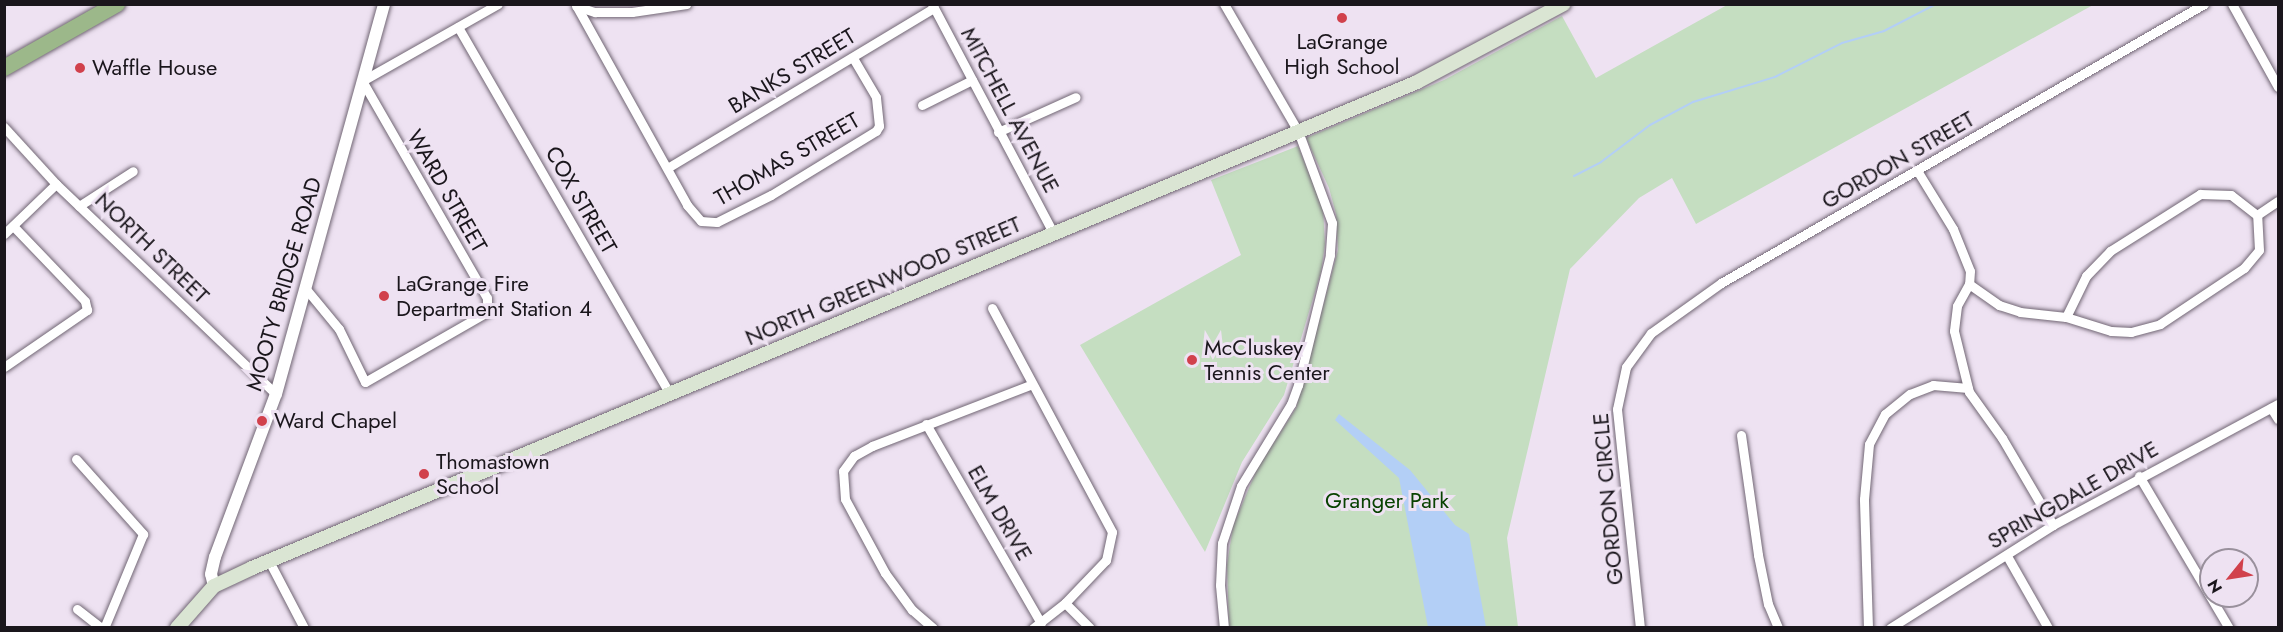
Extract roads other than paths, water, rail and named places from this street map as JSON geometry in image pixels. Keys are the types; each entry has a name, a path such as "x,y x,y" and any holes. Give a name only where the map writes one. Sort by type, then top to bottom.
{"highway":[{"path":"4,68 117,4"}],"main road":[{"name":"NORTH GREENWOOD STREET","path":"214,586 669,393 1417,82 1564,4"},
{"path":"177,627 214,586"}],"street":[{"name":"MOOTY BRIDGE ROAD","path":"214,586 211,574 215,557 276,394 384,4"},
{"path":"362,81 498,4"},
{"path":"575,6 596,12 632,12 686,4"},
{"path":"1224,4 1298,131 1329,209 1330,255 1291,404 1241,486 1222,543 1220,585 1224,627"},
{"name":"GORDON STREET","path":"1626,368 1651,333 1721,283 1918,172 2204,4"},
{"path":"2232,4 2278,87"},
{"path":"575,6 669,167"},
{"name":"BANKS STREET","path":"669,167 853,58 933,6"},
{"name":"MITCHELL AVENUE","path":"933,6 1053,233"},
{"name":"COX STREET","path":"458,27 669,393"},
{"name":"THOMAS STREET","path":"669,167 687,205 701,221 717,222 785,188 878,129 876,97 853,58"},
{"path":"922,105 972,80"},
{"name":"WARD STREET","path":"306,289 339,329 365,382 478,319 489,306 487,298 362,81"},
{"path":"998,132 1076,97"},
{"name":"NORTH STREET","path":"4,127 56,184 276,394"},
{"path":"79,206 133,171"},
{"path":"1918,172 1964,250 1969,285 1957,306 1954,331 1968,388 2002,438 2053,525"},
{"path":"4,234 56,184"},
{"path":"2066,317 2086,276 2109,250 2200,194 2230,195 2257,215"},
{"path":"2257,215 2278,201"},
{"path":"1969,285 1999,305 2066,317 2111,332 2160,324 2244,268 2259,250 2257,215"},
{"path":"4,367 87,310 78,293 14,226"},
{"path":"992,308 1030,385 1112,532 1106,560 1065,603 1037,625"},
{"name":"GORDON CIRCLE","path":"1626,368 1617,409 1640,627"},
{"path":"933,627 912,610 885,573 855,520 841,482 846,465 854,456 926,424 1030,385"},
{"path":"1868,627 1864,499 1869,444 1885,414 1910,394 1933,385 1968,388"},
{"path":"2275,406 2278,419"},
{"name":"SPRINGDALE DRIVE","path":"1891,627 2053,525 2139,476 2275,406"},
{"name":"ELM DRIVE","path":"926,424 1037,625"},
{"path":"1741,435 1758,555 1768,604 1778,627"},
{"path":"76,459 143,534 103,627 77,609"},
{"path":"2139,476 2229,627"},
{"path":"2007,556 2048,627"},
{"path":"269,561 304,627"},
{"path":"1065,603 1090,627"}],"water":[{"path":"1339,414 1410,470 1455,525 1469,534 1486,627 1428,627 1399,478 1335,420"}],"waterway":[{"path":"1574,176 1601,162 1650,125 1693,102 1775,77 1842,43 1884,31 1936,4"}],"place":[{"name":"LaGrange High School","path":"1342,18"},
{"name":"Waffle House","path":"80,68"},
{"name":"LaGrange Fire Department Station 4","path":"384,296"},
{"name":"McCluskey Tennis Center","path":"1192,360"},
{"name":"Ward Chapel","path":"262,421"},
{"name":"Thomastown School","path":"424,474"}],"park label":[{"name":"Granger Park","path":"1387,501"}]}
